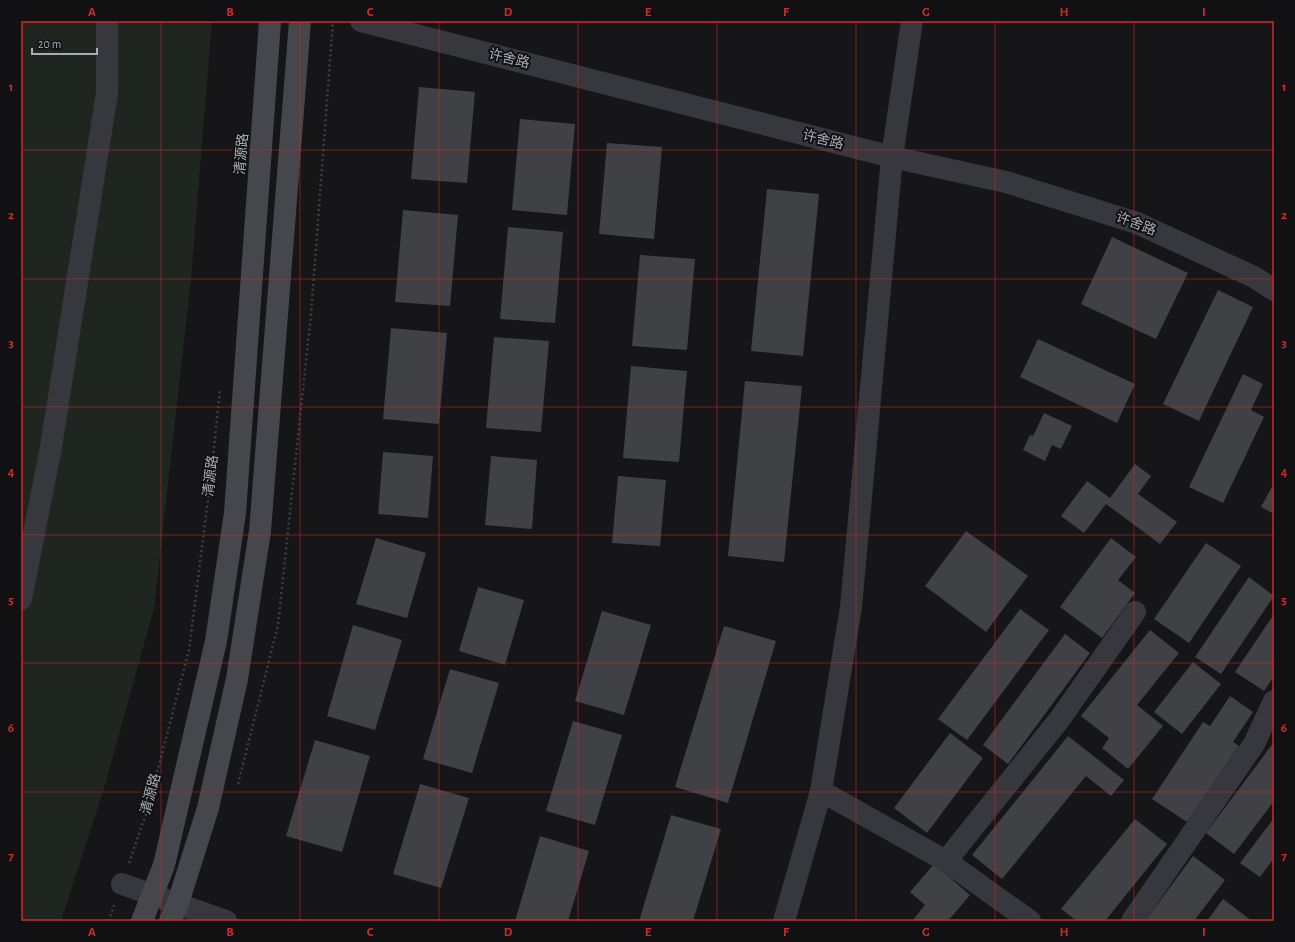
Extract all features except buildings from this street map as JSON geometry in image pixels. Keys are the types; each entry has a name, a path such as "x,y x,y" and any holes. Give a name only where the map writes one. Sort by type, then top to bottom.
{"street":[{"path":"21,599 51,447 107,93 106,21"},
{"name":"清源路","path":"142,921 164,865 216,642 235,513 270,21"},
{"path":"174,912 208,808 237,679 260,531 300,21"},
{"name":"许舍路","path":"361,21 892,157 1006,182 1137,223 1254,277 1274,290"},
{"path":"784,921 821,791 851,607 892,157 912,21"},
{"path":"946,862 1059,720 1135,612"},
{"path":"1132,921 1254,744 1274,701"},
{"path":"821,791 946,862 1030,921"},
{"path":"122,884 153,894 174,912 226,921"}],"path":[{"name":"清源路","path":"109,921 147,811 189,650 212,467 220,389"}],"shaded area":[{"path":"21,21 212,21 191,279 154,608 105,785 61,921 21,921"}]}
